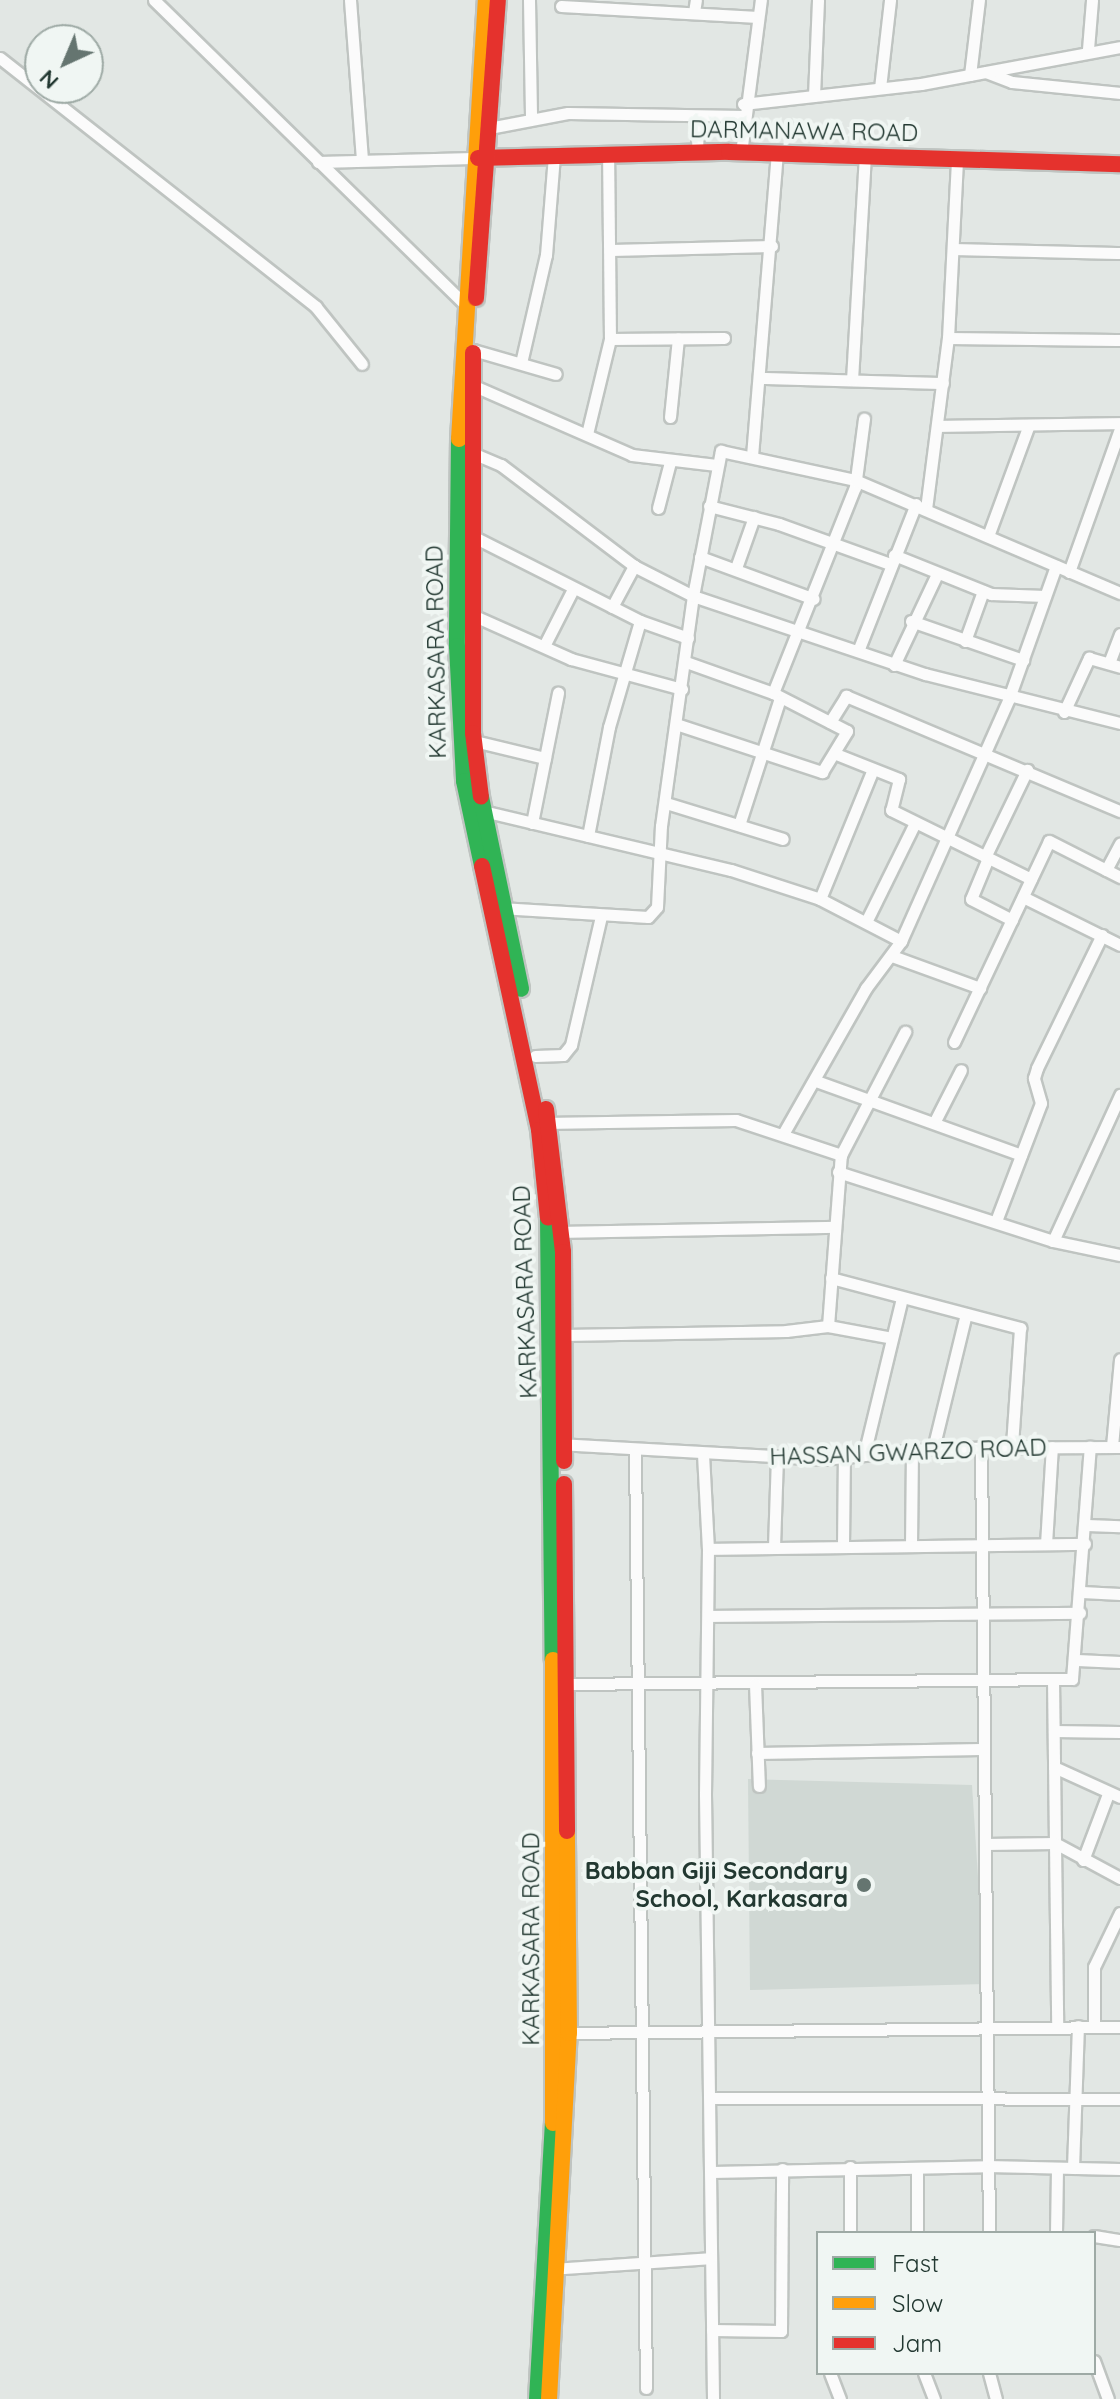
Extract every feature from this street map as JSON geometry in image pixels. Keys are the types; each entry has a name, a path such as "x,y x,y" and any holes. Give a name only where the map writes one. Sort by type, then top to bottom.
{"main road":[{"name":"KARKASARA ROAD","path":"486,0 470,452 470,614 474,741 490,877"},
{"name":"KARKASARA ROAD","path":"498,0 489,128 480,158 464,304 457,646 461,752 535,1056 562,1232 564,1335 558,1444 562,2033"},
{"name":"DARMANAWA ROAD","path":"480,158 608,152 697,152 1120,164"},
{"name":"KARKASARA ROAD","path":"498,909 544,1123 552,1259 565,1684 562,2033 549,2399"},
{"name":"KARKASARA ROAD","path":"537,2399 552,2269"}],"street":[{"path":"154,0 464,304"},
{"path":"350,0 362,158"},
{"path":"529,0 531,119"},
{"path":"741,153 743,110 761,0"},
{"path":"814,96 818,0"},
{"path":"880,88 890,0"},
{"path":"970,75 979,0"},
{"path":"1088,49 1092,0"},
{"path":"561,6 695,6 758,17"},
{"path":"489,128 568,113 698,118 814,96 970,75 1088,49 1120,47"},
{"path":"0,58 316,307 362,364"},
{"path":"986,72 1012,82 1120,93"},
{"path":"697,152 698,118"},
{"path":"587,434 610,339 608,152"},
{"path":"752,456 762,378 777,153"},
{"path":"521,363 546,255 554,155"},
{"path":"852,380 865,156"},
{"path":"318,162 362,158 480,158"},
{"path":"858,651 892,560 921,506 939,426 948,338 957,159"},
{"path":"611,250 772,246"},
{"path":"953,249 1120,253"},
{"path":"670,417 678,338"},
{"path":"610,339 724,338"},
{"path":"948,338 1120,340"},
{"path":"473,350 556,374"},
{"path":"762,378 943,383"},
{"path":"472,385 632,455 670,462 716,465"},
{"path":"739,825 776,697 835,545 855,480 864,419"},
{"path":"939,426 1120,426 1116,460 1069,572"},
{"path":"988,536 1028,427"},
{"path":"498,909 648,917 660,898 660,850 679,725 693,596 721,451 855,480 1120,593"},
{"path":"470,452 501,465 634,566 693,596 802,629 894,665 1009,698 1120,723"},
{"path":"658,508 670,462"},
{"path":"709,506 754,517 983,591 1045,596"},
{"path":"736,568 754,517"},
{"path":"470,535 640,621 688,638"},
{"path":"700,557 814,599"},
{"path":"612,607 634,566"},
{"path":"783,1134 816,1081 866,988 901,941 1009,698 1056,566"},
{"path":"894,665 911,621 937,574"},
{"path":"544,646 573,589"},
{"path":"965,641 983,591"},
{"path":"470,614 544,646 624,675 682,689"},
{"path":"588,836 624,675 640,621"},
{"path":"911,621 1023,660"},
{"path":"1064,712 1089,658 1115,665 1120,634"},
{"path":"679,725 822,772 836,754 847,731 776,697 686,662"},
{"path":"532,823 558,693"},
{"path":"830,722 846,696 1120,811"},
{"path":"474,741 545,758"},
{"path":"836,754 900,781 889,807 915,823 1031,879"},
{"path":"820,899 873,769"},
{"path":"1012,920 971,899 986,857 1027,770"},
{"path":"666,803 783,839"},
{"path":"483,811 660,850 820,899 901,941"},
{"path":"866,922 915,823"},
{"path":"954,1042 1050,840 1120,877"},
{"path":"1106,870 1120,844"},
{"path":"1023,897 1120,945"},
{"path":"535,1056 563,1055 571,1045 601,916"},
{"path":"996,1221 1041,1103 1036,1089 1037,1068 1102,935"},
{"path":"892,956 980,988"},
{"path":"828,1326 833,1227 841,1155 905,1032"},
{"path":"935,1121 961,1070"},
{"path":"816,1081 935,1121 1021,1155"},
{"path":"1053,1241 1120,1095"},
{"path":"544,1123 736,1120 841,1155"},
{"path":"838,1172 1053,1241 1118,1251"},
{"path":"562,1232 833,1227"},
{"path":"831,1278 1023,1332 1012,1446"},
{"path":"864,1455 902,1298"},
{"path":"933,1449 966,1314"},
{"path":"564,1335 786,1331 828,1326 892,1338"},
{"path":"1116,1446 1120,1359"},
{"name":"HASSAN GWARZO ROAD","path":"558,1444 777,1457 844,1457 981,1447 1116,1446"},
{"path":"981,1447 981,1749 985,1844 989,2231"},
{"path":"1046,1544 1052,1447"},
{"path":"565,1684 1072,1679 1077,1660 1090,1447"},
{"path":"635,1449 641,2261 646,2388"},
{"path":"911,1545 912,1451"},
{"path":"703,1454 708,1549 705,1682 712,2029 713,2399"},
{"path":"774,1547 777,1457"},
{"path":"843,1546 844,1457"},
{"path":"1087,1525 1120,1526"},
{"path":"708,1549 1085,1544"},
{"path":"1082,1592 1120,1594"},
{"path":"708,1616 1080,1613"},
{"path":"1077,1660 1120,1662"},
{"path":"1053,1679 1057,2027"},
{"path":"755,1684 759,1786"},
{"path":"1054,1731 1120,1732"},
{"path":"757,1753 981,1749"},
{"path":"1054,1767 1114,1796 1083,1860"},
{"path":"985,1844 1055,1843 1120,1878"},
{"path":"1094,2026 1094,1967 1120,1913"},
{"path":"1073,2168 1073,2095 1078,2026"},
{"path":"562,2033 1120,2027"},
{"path":"712,2098 1073,2095 1120,2099"},
{"path":"712,2172 850,2167 1120,2169"},
{"path":"850,2167 850,2231"},
{"path":"917,2168 917,2231"},
{"path":"1056,2231 1057,2168"},
{"path":"712,2330 781,2331 782,2169"},
{"path":"1096,2236 1120,2240"},
{"path":"552,2269 711,2258"},
{"path":"1096,2366 1108,2399"},
{"path":"831,2375 840,2399"},
{"path":"925,2375 934,2399"},
{"path":"990,2375 996,2399"}],"shaded area":[{"name":"Babban Giji Secondary School, Karkasara","path":"748,1779 972,1785 985,1984 750,1990"}],"traffic: fast":[{"path":"459,439 457,646 464,781 482,866"},
{"path":"481,797 521,989"},
{"path":"548,1218 553,1660"},
{"path":"537,2399 553,2123"}],"traffic: slow":[{"path":"459,439 486,0"},
{"path":"553,1660 553,2123"},
{"path":"549,2399 569,2033 567,1831"}],"traffic: jam":[{"path":"476,298 498,0"},
{"path":"478,158 729,152 1120,164"},
{"path":"473,353 473,733 481,797"},
{"path":"482,866 539,1130 548,1218"},
{"path":"546,1109 563,1252 564,1461"},
{"path":"564,1484 567,1831"}],"place":[{"name":"Babban Giji Secondary School, Karkasara","path":"864,1885"}]}
